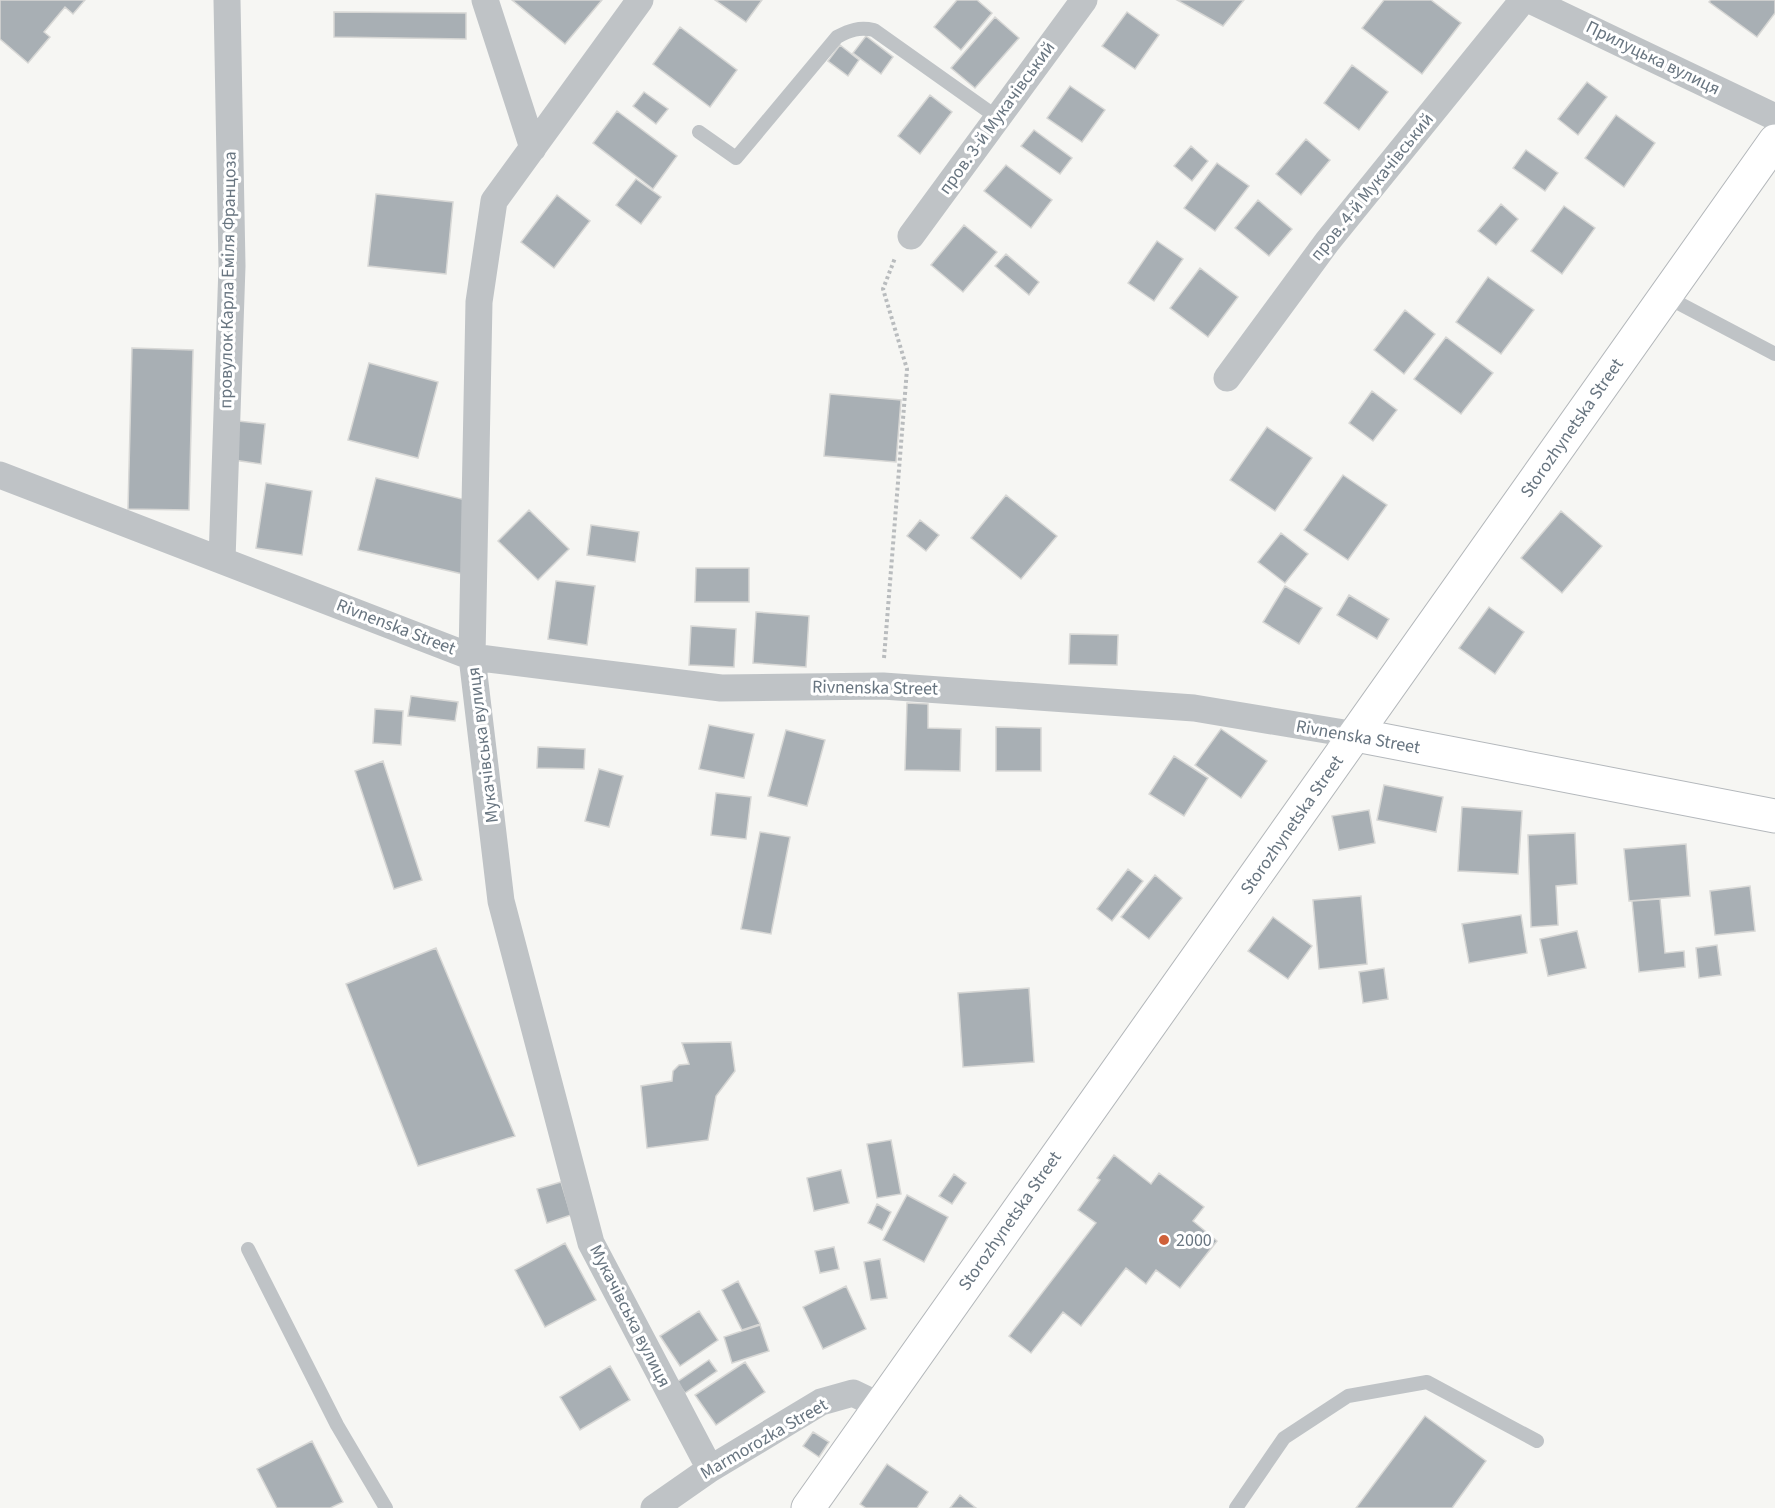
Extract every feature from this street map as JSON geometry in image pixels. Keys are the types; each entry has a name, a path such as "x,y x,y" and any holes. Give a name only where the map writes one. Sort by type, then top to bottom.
{"main road":[{"name":"Storozhynetska Street","path":"808,1508 1775,141"},
{"name":"Rivnenska Street","path":"1356,735 1775,816"}],"street":[{"name":"провулок Карла Еміля Францоза","path":"222,560 232,266 227,0"},
{"path":"485,0 533,148"},
{"name":"Мукачівська вулиця","path":"640,0 494,201 479,302 472,657 501,901 591,1243 710,1469"},
{"name":"пров. 3-й Мукачівський","path":"911,236 1084,0"},
{"name":"пров. 4-й Мукачівський","path":"1227,378 1327,242 1523,0"},
{"name":"Прилуцька вулиця","path":"1530,0 1775,117"},
{"name":"Rivnenska Street","path":"0,475 472,657 721,688 883,686 1194,708 1356,735"},
{"name":"Marmorozka Street","path":"654,1508 710,1469 821,1402 853,1393 880,1406"}],"lane":[{"path":"699,132 736,158 837,37 850,30 863,28 874,30 998,118"},
{"path":"1665,296 1775,354"},
{"path":"248,1249 337,1425 386,1508"},
{"path":"1236,1508 1284,1438 1348,1396 1427,1382 1537,1441"}],"path":[{"path":"883,686 907,369 883,289 891,264 911,236"}],"building":[{"path":"0,0 85,0 73,14 65,7 44,32 50,37 28,63 0,39"},
{"path":"512,0 602,0 565,44"},
{"path":"715,0 762,0 746,22"},
{"path":"957,0 977,0 992,13 961,50 934,27"},
{"path":"1177,0 1244,0 1223,26"},
{"path":"1384,0 1431,0 1461,23 1422,74 1362,28"},
{"path":"1711,0 1775,0 1775,13 1757,37 1709,2"},
{"path":"334,12 466,13 466,39 334,37"},
{"path":"1127,12 1159,35 1135,69 1102,46"},
{"path":"995,17 1019,38 975,88 951,68"},
{"path":"680,27 737,70 710,107 653,64"},
{"path":"866,36 893,57 881,74 853,53"},
{"path":"840,45 859,60 848,76 828,61"},
{"path":"1352,65 1388,92 1359,130 1324,103"},
{"path":"1587,82 1607,97 1578,135 1558,119"},
{"path":"1070,86 1105,110 1082,142 1047,118"},
{"path":"644,92 668,109 656,124 633,106"},
{"path":"930,95 952,112 920,154 898,136"},
{"path":"617,111 677,156 653,189 593,143"},
{"path":"1616,115 1655,143 1624,187 1585,158"},
{"path":"1034,130 1072,158 1060,174 1021,146"},
{"path":"1306,139 1330,160 1301,195 1276,174"},
{"path":"1191,146 1208,161 1192,181 1174,166"},
{"path":"1526,150 1558,173 1545,191 1513,168"},
{"path":"1217,163 1249,186 1215,231 1184,208"},
{"path":"1006,165 1052,200 1031,228 984,191"},
{"path":"636,179 661,197 641,224 616,205"},
{"path":"376,194 453,202 446,274 368,266"},
{"path":"557,195 590,221 554,268 521,242"},
{"path":"1258,200 1292,229 1269,256 1235,228"},
{"path":"1501,204 1518,219 1496,245 1478,231"},
{"path":"1564,206 1595,228 1562,274 1531,251"},
{"path":"964,225 997,252 963,292 931,265"},
{"path":"1157,241 1183,259 1154,301 1128,283"},
{"path":"1006,254 1039,282 1029,295 995,266"},
{"path":"1200,268 1238,297 1208,337 1170,308"},
{"path":"1488,277 1534,310 1501,354 1456,322"},
{"path":"1405,310 1435,334 1404,374 1374,350"},
{"path":"1446,337 1493,373 1461,414 1414,379"},
{"path":"132,348 193,350 189,510 128,509"},
{"path":"369,363 438,382 418,458 348,440"},
{"path":"1372,391 1397,410 1373,441 1349,423"},
{"path":"830,394 901,400 896,462 824,456"},
{"path":"238,421 265,424 261,464 234,460"},
{"path":"1267,427 1312,458 1275,511 1230,480"},
{"path":"1343,475 1387,505 1348,560 1304,530"},
{"path":"376,478 470,501 467,575 358,550"},
{"path":"266,483 312,491 302,555 256,548"},
{"path":"1006,495 1057,536 1021,579 971,538"},
{"path":"529,510 569,549 538,580 498,541"},
{"path":"1561,511 1602,546 1562,593 1521,558"},
{"path":"920,520 939,535 926,551 907,536"},
{"path":"591,525 639,532 635,562 587,555"},
{"path":"1281,533 1308,554 1285,583 1258,562"},
{"path":"696,568 749,568 749,602 695,602"},
{"path":"556,581 595,586 587,645 548,639"},
{"path":"1285,586 1322,608 1299,644 1263,622"},
{"path":"1349,595 1389,619 1377,639 1337,615"},
{"path":"1489,607 1524,632 1495,674 1459,648"},
{"path":"756,612 809,616 806,667 753,663"},
{"path":"691,626 736,629 734,667 689,665"},
{"path":"1070,634 1118,635 1117,665 1069,664"},
{"path":"411,696 458,702 455,721 408,716"},
{"path":"907,703 928,704 928,728 961,729 960,771 905,770"},
{"path":"375,709 403,711 401,745 373,743"},
{"path":"709,725 754,734 744,778 699,769"},
{"path":"996,727 1041,728 1041,771 996,771"},
{"path":"1221,729 1267,761 1241,798 1195,765"},
{"path":"786,730 825,740 807,806 768,796"},
{"path":"538,747 585,749 584,769 537,768"},
{"path":"1174,756 1208,778 1184,816 1149,794"},
{"path":"383,761 422,880 394,889 355,771"},
{"path":"599,769 623,776 609,827 585,821"},
{"path":"1384,785 1443,797 1436,832 1377,820"},
{"path":"716,793 751,797 746,839 711,835"},
{"path":"1462,807 1522,811 1518,874 1458,871"},
{"path":"1369,810 1375,843 1339,850 1332,816"},
{"path":"760,832 790,837 771,934 741,929"},
{"path":"1575,833 1577,884 1556,886 1558,925 1531,927 1528,835"},
{"path":"1686,844 1690,896 1629,901 1624,849"},
{"path":"1128,869 1143,881 1112,921 1097,909"},
{"path":"1155,875 1182,898 1149,939 1121,917"},
{"path":"1750,886 1755,931 1715,935 1710,891"},
{"path":"1361,896 1367,964 1319,969 1313,900"},
{"path":"1660,899 1665,953 1684,951 1685,967 1639,972 1632,901"},
{"path":"1521,915 1527,953 1469,963 1462,924"},
{"path":"1273,917 1312,946 1288,979 1248,951"},
{"path":"1577,931 1586,968 1548,976 1540,939"},
{"path":"1717,945 1721,975 1699,978 1696,948"},
{"path":"436,948 515,1136 418,1166 346,984"},
{"path":"1384,968 1388,999 1363,1003 1359,972"},
{"path":"1029,988 1034,1062 963,1067 958,993"},
{"path":"731,1042 735,1071 716,1096 708,1140 647,1148 641,1086 672,1081 673,1071 679,1065 689,1064 682,1043"},
{"path":"891,1140 901,1194 877,1198 867,1144"},
{"path":"1114,1155 1151,1184 1159,1173 1204,1207 1193,1221 1217,1241 1180,1288 1156,1270 1146,1284 1126,1268 1081,1326 1063,1312 1031,1353 1009,1336 1096,1223 1078,1210 1100,1180 1097,1178"},
{"path":"841,1170 849,1203 814,1211 807,1178"},
{"path":"954,1174 966,1183 952,1204 939,1196"},
{"path":"561,1182 571,1215 547,1223 537,1189"},
{"path":"907,1195 948,1217 924,1262 883,1240"},
{"path":"877,1204 891,1212 882,1230 868,1223"},
{"path":"565,1243 596,1300 545,1327 515,1270"},
{"path":"834,1247 839,1269 820,1273 815,1251"},
{"path":"880,1259 887,1298 871,1300 864,1262"},
{"path":"738,1281 760,1324 742,1330 722,1290"},
{"path":"846,1286 866,1329 823,1349 803,1307"},
{"path":"699,1311 718,1340 680,1366 660,1336"},
{"path":"760,1325 769,1351 732,1363 724,1337"},
{"path":"709,1360 717,1371 685,1393 677,1382"},
{"path":"745,1362 765,1392 716,1425 695,1395"},
{"path":"610,1366 630,1400 580,1430 560,1397"},
{"path":"1425,1416 1486,1461 1452,1508 1356,1508"},
{"path":"813,1432 829,1442 819,1457 803,1446"},
{"path":"312,1441 343,1502 330,1508 277,1508 257,1469"},
{"path":"887,1464 928,1492 917,1508 866,1508 860,1504"},
{"path":"960,1495 976,1508 950,1508"}],"place":[{"name":"2000","path":"1164,1240"}]}
